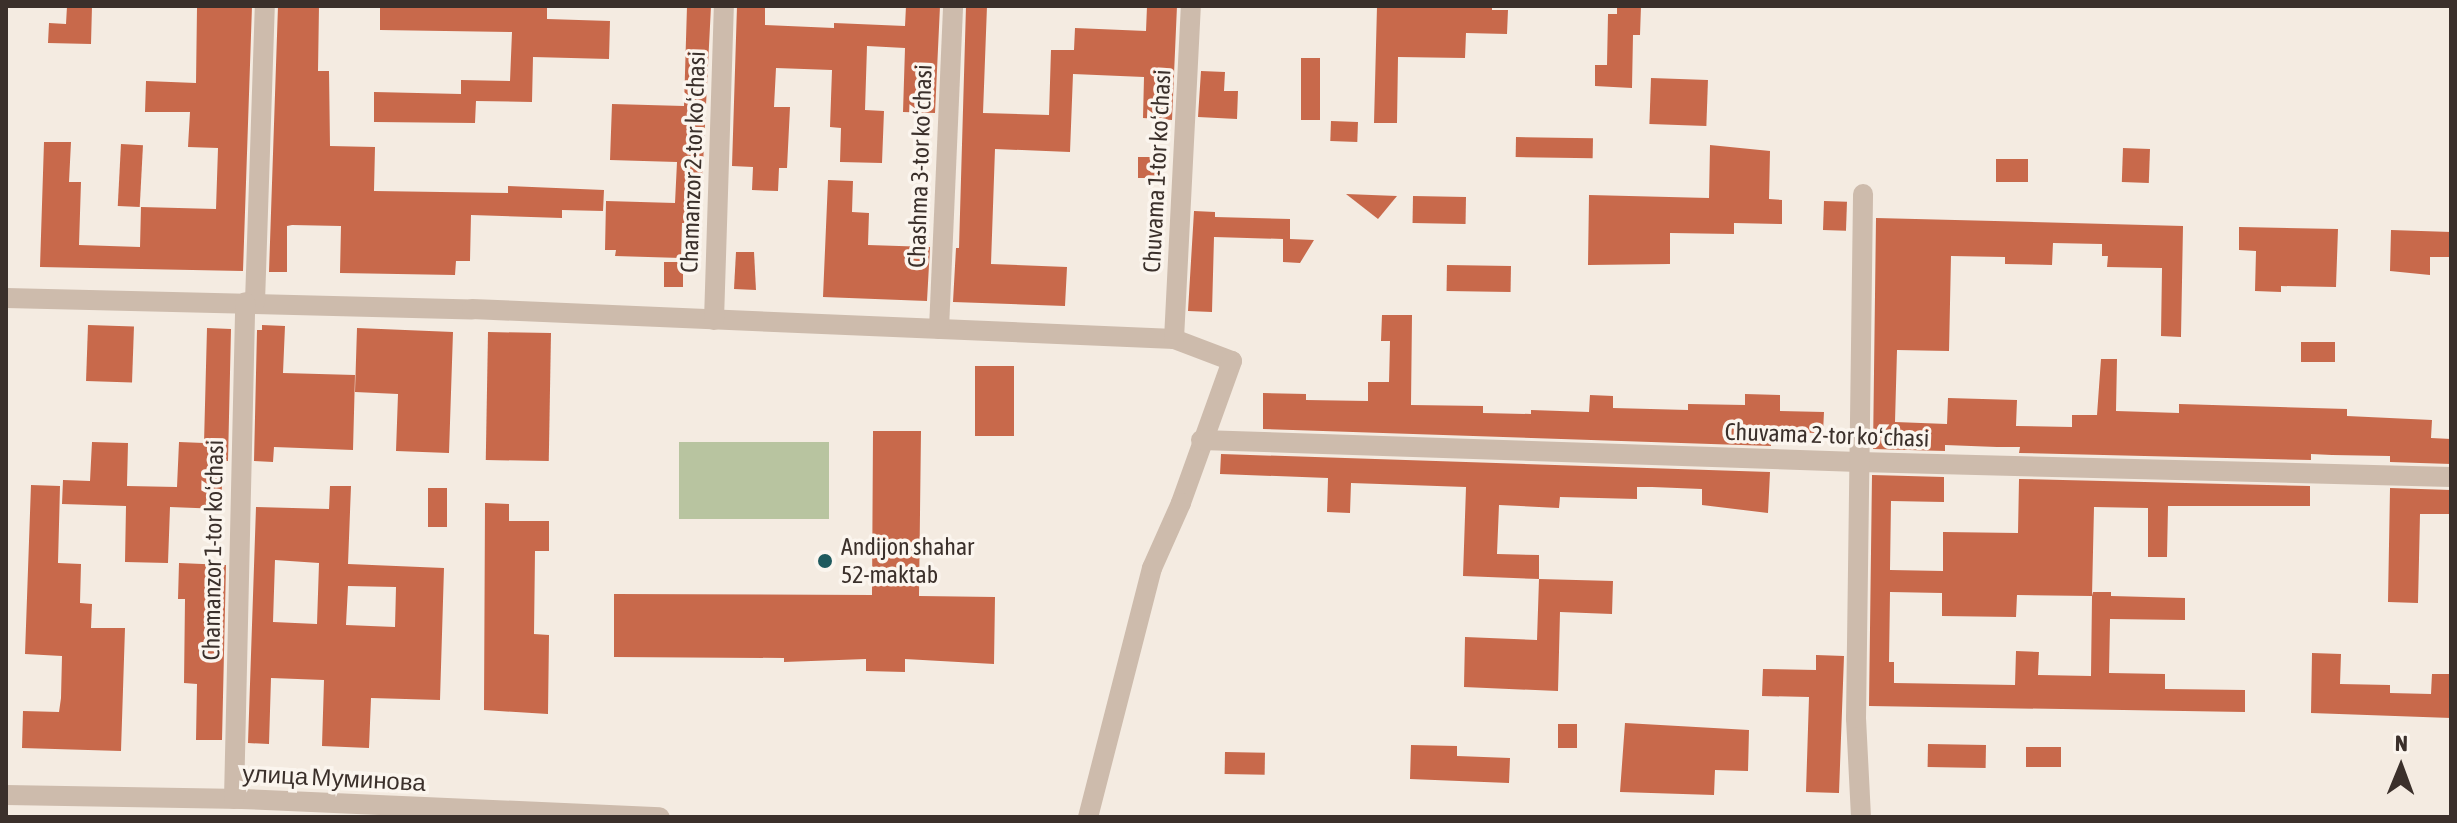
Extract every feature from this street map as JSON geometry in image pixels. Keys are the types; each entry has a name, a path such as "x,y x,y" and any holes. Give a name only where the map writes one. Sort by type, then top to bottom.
{"street":[{"name":"Chamanzor 1-tor koʻchasi","path":"239,805 250,302 265,6"},
{"name":"Chamanzor 2-tor koʻchasi","path":"714,320 724,6"},
{"name":"Chashma 3-tor koʻchasi","path":"939,329 953,6"},
{"name":"Chuvama 1-tor koʻchasi","path":"1174,339 1191,6"},
{"path":"1861,817 1856,718 1863,194"},
{"path":"6,298 250,302 1174,339 1232,361 1201,440 1181,503 1152,568 1088,817"},
{"name":"Chuvama 2-tor koʻchasi","path":"1201,440 1859,462 2451,477"},
{"name":"улица Муминова","path":"6,795 660,817"}],"green space":[{"path":"679,442 829,442 829,519 679,519"}],"building":[{"path":"67,6 92,6 91,44 48,43 49,23 66,24"},
{"path":"252,6 243,271 40,267 44,142 71,142 69,182 81,182 79,245 140,247 141,207 216,209 218,148 188,147 190,112 145,112 146,81 196,83 197,7"},
{"path":"278,6 319,6 318,71 329,71 330,146 375,147 374,191 508,193 508,186 604,190 603,211 562,210 562,218 471,215 470,261 456,261 455,275 340,273 341,226 292,225 287,226 287,272 269,272"},
{"path":"547,6 547,19 610,21 609,59 533,57 532,102 476,101 475,123 374,122 374,92 461,94 461,80 510,81 512,32 380,30 380,8"},
{"path":"687,6 711,6 700,224 682,223 681,258 615,256 616,250 605,250 606,201 675,203 677,162 610,160 612,104 684,106"},
{"path":"737,6 765,6 765,25 834,28 834,23 905,26 906,6 940,6 935,113 903,112 905,48 867,46 865,110 884,111 882,163 840,162 841,128 830,127 832,70 776,68 774,107 790,107 787,168 779,168 778,191 752,190 753,167 732,166"},
{"path":"966,6 987,6 983,113 1049,115 1051,50 1074,50 1075,28 1146,31 1147,6 1177,6 1172,120 1143,118 1144,77 1073,74 1070,152 995,149 991,264 1067,267 1065,306 953,302 956,248 959,248"},
{"path":"1377,6 1492,6 1492,10 1508,10 1507,34 1466,33 1465,58 1398,57 1397,123 1374,123"},
{"path":"1617,6 1641,6 1640,35 1633,35 1632,88 1595,86 1595,65 1607,65 1608,14 1617,14"},
{"path":"1301,58 1320,58 1320,120 1301,120"},
{"path":"1201,71 1225,72 1224,91 1238,91 1237,119 1198,117"},
{"path":"1651,78 1708,80 1706,126 1649,124"},
{"path":"1331,121 1358,122 1357,142 1330,141"},
{"path":"1516,137 1593,138 1593,158 1516,157"},
{"path":"121,144 143,145 140,207 118,206"},
{"path":"1710,145 1770,151 1769,199 1782,200 1782,224 1734,223 1734,234 1670,233 1670,264 1588,265 1589,195 1709,198"},
{"path":"2123,148 2150,149 2149,183 2122,182"},
{"path":"1138,157 1160,157 1160,178 1138,178"},
{"path":"1996,159 2028,159 2028,182 1996,182"},
{"path":"828,180 853,181 852,212 869,213 868,245 930,247 927,301 823,297"},
{"path":"1346,194 1397,196 1378,219"},
{"path":"1413,196 1466,197 1466,224 1413,223"},
{"path":"1824,201 1847,202 1846,231 1823,230"},
{"path":"1194,211 1215,212 1215,217 1290,219 1290,239 1314,240 1300,263 1283,262 1283,239 1214,237 1212,312 1188,311"},
{"path":"1876,218 2183,226 2181,337 2161,336 2162,268 2107,267 2108,256 2102,256 2102,244 2053,243 2052,265 2005,264 2005,257 1951,256 1949,351 1897,350 1895,422 1947,424 1948,398 2017,400 2016,426 2072,427 2072,415 2097,415 2101,359 2117,359 2116,411 2179,413 2179,404 2347,409 2347,416 2432,420 2431,438 2451,439 2451,464 2390,462 2390,456 2311,454 2311,460 2019,453 2020,447 1945,445 1945,451 1873,449"},
{"path":"2239,227 2338,229 2336,287 2281,286 2281,292 2255,291 2256,251 2239,250"},
{"path":"2391,230 2451,232 2451,257 2430,257 2430,275 2390,271"},
{"path":"736,252 754,252 756,290 734,289"},
{"path":"664,262 683,262 683,287 664,287"},
{"path":"1447,265 1511,266 1511,292 1447,291"},
{"path":"1382,315 1412,315 1411,405 1483,406 1483,413 1531,414 1531,410 1589,412 1590,395 1613,396 1613,408 1688,410 1688,404 1745,405 1745,394 1780,395 1780,411 1824,412 1823,433 1771,432 1771,446 1263,429 1263,393 1306,394 1306,400 1368,401 1368,382 1389,382 1390,341 1381,341"},
{"path":"88,325 134,327 132,383 86,381"},
{"path":"262,325 285,326 283,373 355,375 353,450 274,447 273,462 254,461 257,330 262,330"},
{"path":"207,328 231,329 228,461 223,461 221,509 170,507 168,563 125,562 126,506 62,504 63,480 90,481 92,442 128,443 127,486 177,487 179,442 204,443"},
{"path":"357,328 453,332 449,453 396,451 398,394 355,392"},
{"path":"488,332 551,333 549,461 486,460"},
{"path":"2301,342 2335,342 2335,362 2301,362"},
{"path":"975,366 1014,366 1014,436 975,436"},
{"path":"873,431 921,431 919,596 995,597 994,664 905,659 905,672 866,671 866,659 784,662 784,658 614,657 614,594 872,595"},
{"path":"1221,454 1770,472 1768,513 1702,505 1702,489 1652,487 1637,487 1637,499 1560,497 1559,508 1499,505 1497,554 1539,555 1539,579 1463,576 1466,487 1351,483 1350,513 1327,512 1328,478 1220,474"},
{"path":"1872,475 1944,477 1944,502 1891,501 1890,570 1943,571 1943,532 2018,533 2019,479 2310,486 2310,506 2168,506 2167,557 2148,557 2148,508 2094,507 2092,596 2093,592 2111,592 2111,596 2185,598 2185,620 2110,619 2109,673 2165,674 2165,689 2245,690 2245,712 1869,706","holes":["1890,592 1942,593 1942,616 2016,617 2017,595 2092,596 2091,676 2038,675 2039,652 2016,651 2015,685 1894,683 1894,662 1889,662"]},
{"path":"31,485 60,486 58,563 81,564 80,603 92,604 91,628 125,628 121,751 22,748 23,711 59,712 61,698 62,656 25,654"},
{"path":"330,486 351,486 348,564 444,568 440,700 371,698 369,748 322,746 324,680 271,678 269,744 248,743 256,507 329,509","holes":["275,560 319,563 317,624 273,622","348,586 396,587 395,627 346,625"]},
{"path":"428,488 447,488 447,527 428,527"},
{"path":"2390,488 2451,490 2451,514 2420,514 2418,603 2388,602"},
{"path":"485,503 509,504 509,521 549,521 549,551 535,551 534,634 549,635 548,714 484,710"},
{"path":"179,563 226,565 222,740 196,740 197,684 184,683 185,599 178,599"},
{"path":"1539,579 1613,581 1612,614 1560,612 1558,691 1464,687 1465,637 1537,640"},
{"path":"2312,653 2341,654 2340,684 2390,685 2390,693 2431,694 2432,674 2451,674 2451,718 2311,713"},
{"path":"1816,655 1844,656 1839,793 1806,792 1809,697 1762,696 1763,669 1816,670"},
{"path":"1625,723 1749,730 1748,771 1715,770 1714,795 1620,792"},
{"path":"1558,724 1577,724 1577,748 1558,748"},
{"path":"1928,744 1986,745 1986,768 1928,767"},
{"path":"1411,745 1457,746 1457,756 1510,758 1509,783 1410,779"},
{"path":"2026,747 2061,747 2061,767 2026,767"},
{"path":"1225,752 1265,753 1265,775 1225,774"}],"place":[{"name":"Andijon shahar 52-maktab","path":"825,561"}]}
